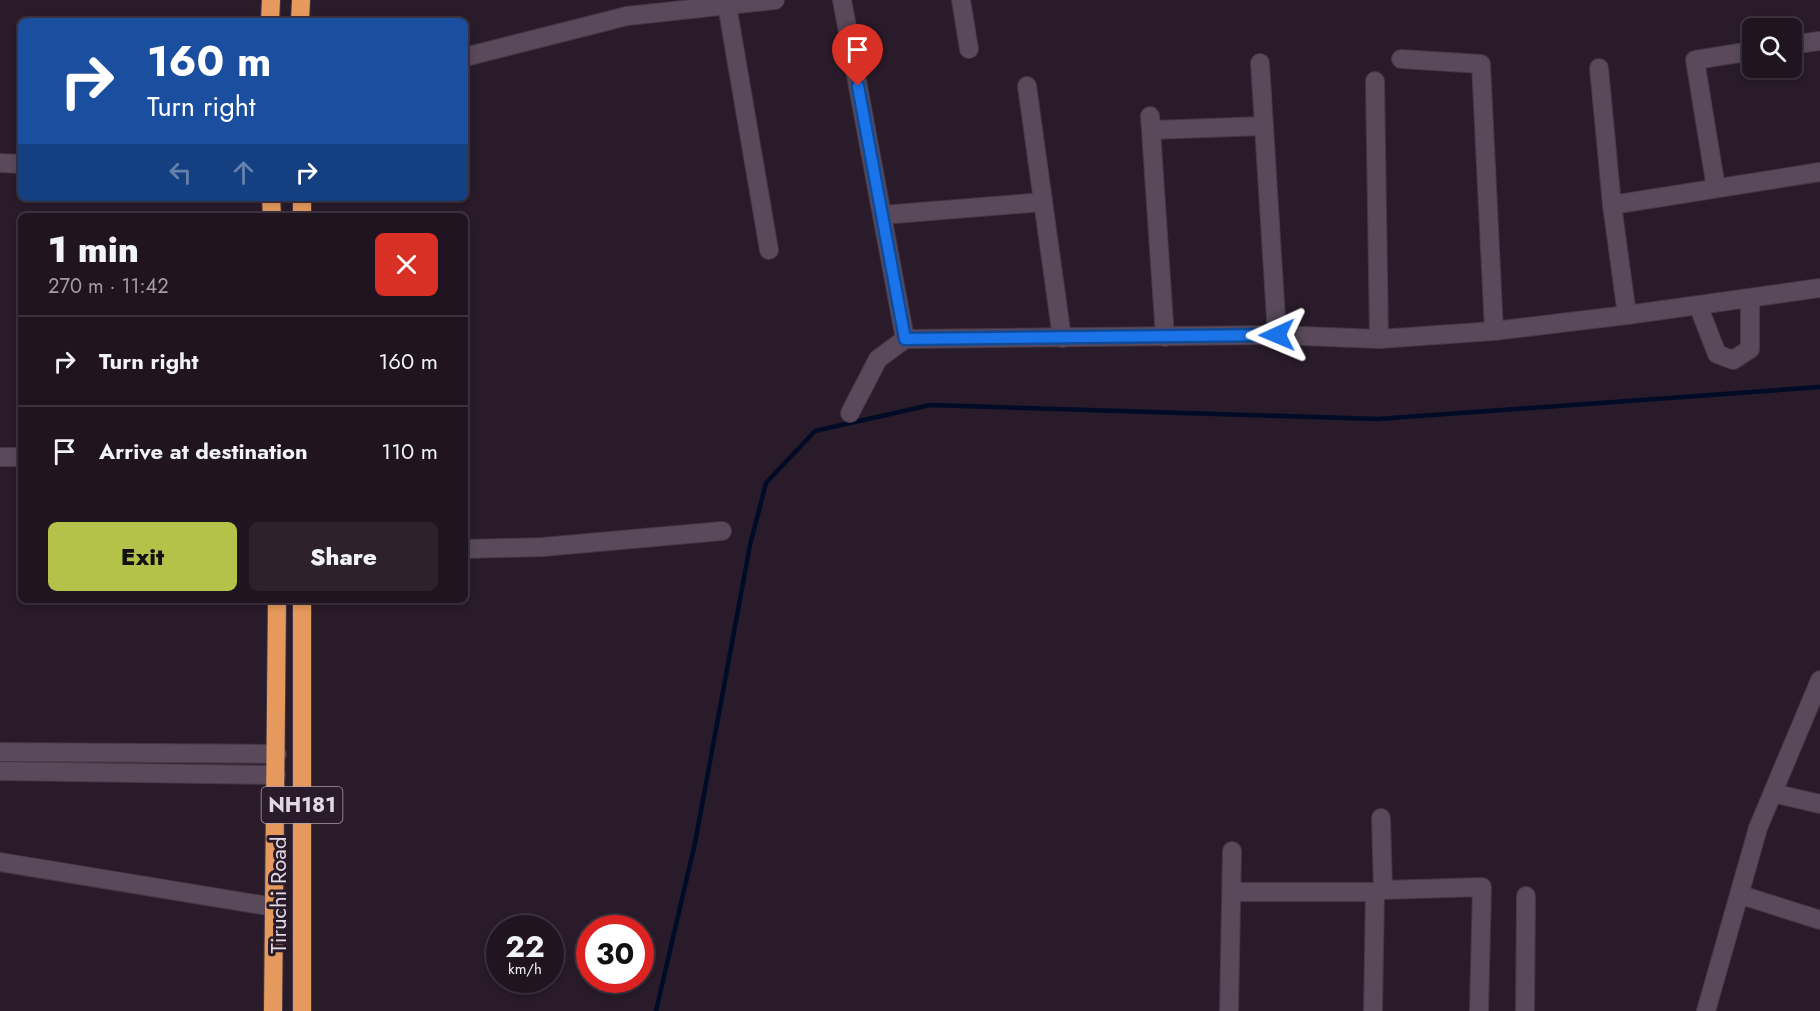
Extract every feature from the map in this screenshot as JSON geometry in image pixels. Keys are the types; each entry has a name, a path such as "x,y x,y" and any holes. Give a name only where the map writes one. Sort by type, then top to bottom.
{"highway":[{"path":"270,18 271,0"},
{"path":"300,0 300,18"},
{"name":"NH181","path":"273,1011 277,603"},
{"name":"Tiruchi Road","path":"302,603 302,1011"}],"street":[{"path":"468,56 627,16 775,0"},
{"path":"842,0 905,339"},
{"path":"961,0 969,49"},
{"path":"727,5 769,250"},
{"path":"1802,43 1820,41"},
{"path":"1716,188 1695,60 1742,53"},
{"path":"1401,58 1481,64 1494,331"},
{"path":"1260,63 1277,335"},
{"path":"1599,68 1612,205 1627,315"},
{"path":"1375,81 1379,339"},
{"path":"1027,86 1062,338"},
{"path":"1165,337 1150,123 1264,126"},
{"path":"0,163 18,164"},
{"path":"1612,205 1820,172"},
{"path":"882,215 1043,202"},
{"path":"850,413 878,359 905,339 1277,335 1379,339 1494,331 1820,288"},
{"path":"1698,305 1717,354 1732,360 1750,349 1750,298"},
{"path":"0,457 18,457"},
{"path":"468,549 543,547 722,531"},
{"path":"1706,1011 1741,895 1758,828 1819,684"},
{"path":"0,752 277,754"},
{"path":"0,771 276,775"},
{"path":"1773,793 1820,804"},
{"path":"1373,1011 1381,818"},
{"path":"1229,1011 1232,851"},
{"path":"0,862 274,907"},
{"path":"1232,892 1379,892 1482,887 1479,1011"},
{"path":"1741,895 1820,920"},
{"path":"1525,1011 1526,896"}],"waterway":[{"path":"656,1011 695,843 750,545 766,483 815,431 930,405 1378,419 1820,387"}],"route":[{"path":"858,86 905,339 1277,335"}]}
